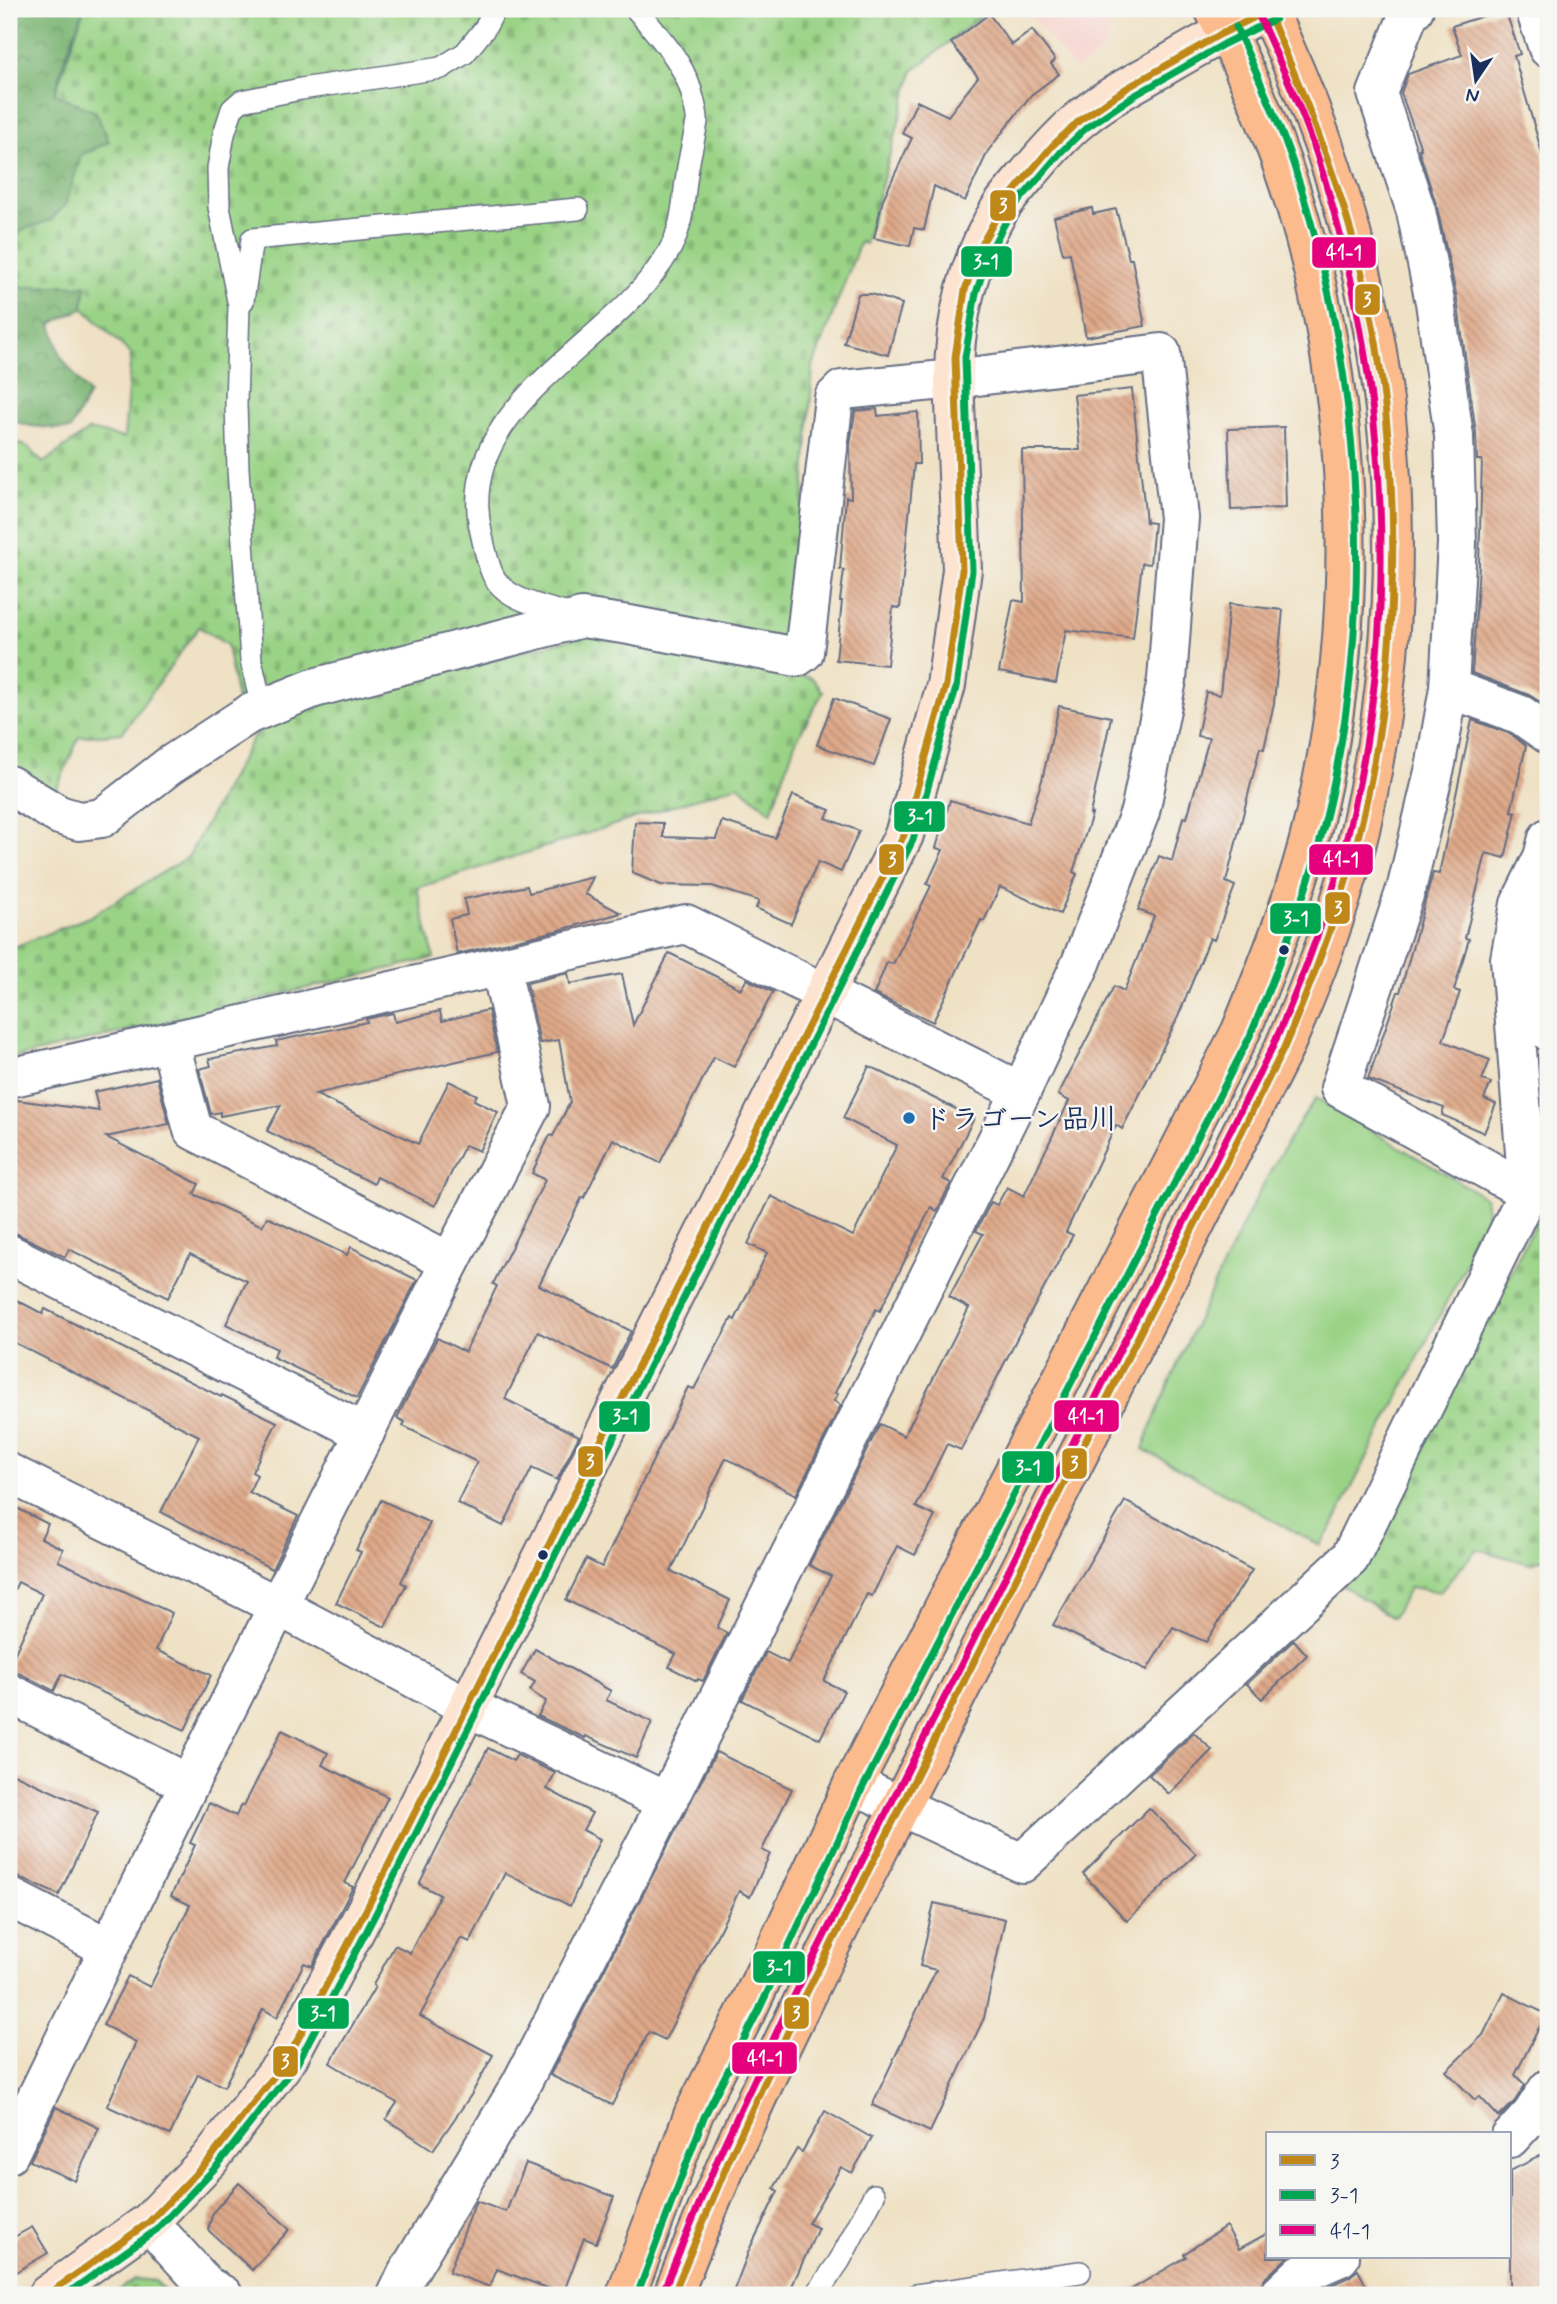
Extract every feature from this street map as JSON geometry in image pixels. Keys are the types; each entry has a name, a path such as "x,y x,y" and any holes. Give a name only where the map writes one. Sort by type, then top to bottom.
{"main road":[{"path":"674,2295 739,2134 844,1916 1283,1050 1313,979 1338,907 1359,833 1375,758 1386,682 1392,605 1390,452 1381,375 1368,300 1350,225 1300,80 1269,9"},
{"path":"626,2295 694,2113 749,2006 853,1784 1241,1031 1294,893 1319,798 1329,750 1339,676 1345,603 1346,517 1335,382 1322,309 1305,238 1283,167 1256,98 1220,20"}],"street":[{"path":"47,2295 149,2222 209,2160 288,2058 367,1908 904,835 946,685 962,570 954,348 967,284 1002,206 1060,137 1086,114 1220,20 1269,9"},
{"path":"1413,9 1377,93 1416,211 1435,302 1454,436 1457,543 1449,688 1436,763 1407,886 1340,1088 1528,1192"},
{"path":"1535,9 1548,48"},
{"path":"9,785 59,815 79,821 102,818 169,766 249,714 314,688 582,618 797,657 804,652 834,398 842,390 1161,353 1179,518 1167,680 1140,812 1081,963 1021,1092 667,1802 521,2084 397,2295"},
{"path":"1449,688 1521,715 1548,734"},
{"path":"853,1784 1022,1863 1350,1558 1528,1192 1510,959 1520,904 1546,847"},
{"path":"1546,847 1540,930 1548,1031"},
{"path":"9,1078 686,924 1021,1092"},
{"path":"9,2154 18,2113 109,1948 450,1262 531,1106 501,968"},
{"path":"170,1043 193,1130 450,1262"},
{"path":"9,1254 365,1433"},
{"path":"9,1473 278,1606 468,1707 667,1802"},
{"path":"9,1693 189,1784"},
{"path":"9,1897 109,1948"},
{"path":"1512,2136 1532,2114 1548,2089"},
{"path":"149,2222 206,2286 223,2295"},
{"path":"1279,2295 1301,2274 1338,2258"}],"lane":[{"path":"262,709 251,660 238,469 236,404 239,306 219,207 218,168 232,109 241,101 301,89 441,68 465,53 485,28 495,9"},
{"path":"582,618 513,596 493,576 476,499 481,469 492,447 528,394 624,308 663,261 679,231 689,156 697,120 693,98 681,63 636,9"},
{"path":"239,306 244,299 252,239 578,209"},
{"path":"816,2295 840,2260 874,2195"},
{"path":"916,2295 1080,2272"}],"shaded area":[{"path":"1025,9 1117,9 1103,51 1076,70"}],"green space":[{"path":"9,9 84,9 55,93 96,112 109,142 81,155 66,204 51,220 22,230 9,246"},
{"path":"84,9 990,9 913,71 865,244 860,242 813,366 794,633 783,643 592,610 237,701 227,645 199,627 122,733 79,737 54,795 9,764 9,439 28,447 43,463 89,430 124,438 131,354 83,308 86,285 24,287 9,281 9,246 22,230 51,220 66,204 81,155 109,142 96,112 55,94"},
{"path":"9,281 24,287 86,285 83,308 51,324 61,357 89,394 70,430 31,426 9,420"},
{"path":"597,633 812,678 823,692 795,743 771,812 738,785 417,888 434,958 9,1059 9,949 89,917 188,857 256,732 354,692"},
{"path":"1316,1098 1485,1197 1488,1221 1330,1530 1319,1545 1143,1449 1175,1369 1247,1216 1286,1144"},
{"path":"1545,1204 1548,1206 1548,1556 1530,1564 1477,1549 1440,1592 1410,1587 1393,1618 1342,1585 1371,1550"},
{"path":"135,2279 155,2281 170,2295 112,2295"}],"building":[{"path":"1505,9 1520,54 1514,56 1548,174 1548,707 1529,695 1472,673 1482,460 1477,460 1476,433 1457,299 1437,207 1420,154 1421,149 1401,93 1408,74 1462,55 1452,26"},
{"path":"989,14 1012,45 1032,30 1055,60 1051,64 1059,74 1031,95 988,151 965,201 934,186 924,230 914,228 910,246 874,238 883,199 912,138 902,133 917,101 948,116 978,77 951,43"},
{"path":"1092,208 1093,214 1116,209 1129,259 1132,259 1145,326 1086,337 1070,253 1063,254 1054,217"},
{"path":"858,294 871,294 902,304 888,355 844,343"},
{"path":"1132,389 1146,522 1154,523 1150,564 1142,563 1133,638 1066,630 1056,683 999,672 1013,600 1024,602 1022,450 1080,450 1074,395"},
{"path":"877,409 878,416 918,412 919,464 914,464 900,608 893,607 887,665 836,660 844,570 840,569 846,497 851,498 850,445 855,411"},
{"path":"1284,427 1286,508 1231,510 1228,429"},
{"path":"1229,604 1283,610 1274,703 1264,749 1260,748 1226,882 1235,886 1214,940 1210,938 1178,1017 1122,1129 1116,1125 1066,1232 1073,1235 961,1450 947,1444 916,1507 935,1516 915,1555 897,1546 872,1596 867,1594 824,1681 844,1691 820,1739 742,1700 766,1652 788,1663 831,1576 809,1565 880,1424 904,1436 969,1308 949,1297 983,1234 976,1231 991,1202 997,1205 1007,1187 1024,1196 1069,1101 1058,1095 1114,986 1124,991 1154,916 1138,910 1159,856 1172,861 1183,817 1187,818 1209,738 1197,736 1206,692 1220,695"},
{"path":"834,698 891,719 874,766 817,745"},
{"path":"1059,706 1111,717 1092,814 1073,872 1077,874 1060,914 1000,887 984,921 981,920 933,1022 874,994 887,962 893,964 931,886 927,884 943,850 936,848 950,800 1028,823 1042,780"},
{"path":"1472,720 1511,734 1526,746 1511,811 1516,812 1505,858 1486,853 1465,938 1469,939 1454,990 1460,992 1443,1041 1490,1060 1482,1080 1491,1083 1484,1099 1496,1104 1484,1133 1442,1115 1444,1108 1368,1079 1400,992 1433,873 1439,874"},
{"path":"793,795 830,810 826,818 859,831 841,872 818,862 791,924 756,908 759,901 712,886 661,885 632,873 635,822 663,823 663,837 716,839 722,821 775,838"},
{"path":"593,877 585,894 621,913 457,954 450,919 467,915 464,899 527,886 529,893"},
{"path":"669,953 741,989 747,979 773,992 734,1067 714,1057 660,1163 613,1139 584,1198 582,1197 539,1285 631,1331 612,1369 538,1332 505,1399 579,1436 557,1480 532,1468 503,1526 457,1503 477,1462 403,1426 405,1422 397,1418 437,1338 465,1352 497,1286 493,1284 545,1180 532,1173 570,1102 559,1040 540,1043 527,983 568,973 570,984 622,974 633,1025"},
{"path":"488,1010 497,1052 315,1094 418,1144 449,1081 477,1095 474,1100 498,1112 479,1151 465,1145 435,1206 377,1177 374,1184 267,1131 281,1105 220,1116 220,1112 211,1114 199,1069 211,1066 209,1059 277,1046 276,1041 367,1022 366,1019 393,1013 395,1022 440,1011 442,1021"},
{"path":"869,1066 974,1118 943,1179 951,1183 937,1211 931,1207 880,1311 876,1309 835,1393 838,1394 834,1401 841,1405 796,1495 726,1458 671,1571 730,1600 717,1628 727,1633 703,1681 697,1681 669,1667 676,1654 566,1600 586,1559 602,1567 688,1387 694,1389 732,1318 735,1320 767,1253 748,1244 771,1196 853,1236 897,1145 843,1118"},
{"path":"157,1078 169,1124 106,1137 199,1184 194,1194 262,1226 267,1217 347,1255 351,1247 417,1280 357,1398 273,1357 277,1349 226,1324 247,1281 190,1254 168,1298 69,1249 65,1257 9,1230 9,1099 99,1111 94,1092"},
{"path":"9,1296 43,1314 45,1309 277,1422 252,1472 257,1475 249,1492 298,1516 272,1569 161,1512 199,1436 9,1340"},
{"path":"381,1500 430,1523 401,1582 406,1585 385,1627 336,1603 361,1552 356,1550"},
{"path":"1125,1501 1252,1570 1206,1642 1173,1627 1147,1670 1053,1625"},
{"path":"9,1504 48,1524 41,1538 63,1549 58,1561 172,1613 156,1650 211,1675 185,1730 62,1674 54,1691 19,1673 9,1671 42,1594 18,1582 9,1600"},
{"path":"1294,1640 1307,1655 1262,1699 1247,1684"},
{"path":"535,1649 611,1691 606,1700 652,1722 636,1758 538,1716 546,1701 530,1691 535,1682 521,1674"},
{"path":"282,1730 328,1753 322,1765 388,1797 345,1883 353,1887 312,1966 304,1963 277,2017 263,2009 224,2087 198,2074 170,2135 107,2106 136,2042 103,2025 128,1976 150,1987 190,1905 171,1896 195,1845 190,1843 209,1803 236,1816 241,1805 244,1806"},
{"path":"1194,1733 1212,1750 1169,1794 1149,1775"},
{"path":"488,1748 513,1761 517,1755 555,1773 547,1789 592,1813 583,1830 600,1839 570,1906 505,1873 470,1942 461,1938 420,2016 493,2055 471,2095 433,2150 386,2119 397,2103 330,2063 375,1987 373,1985 395,1945 410,1953 440,1895 419,1884"},
{"path":"716,1752 792,1789 762,1850 770,1854 750,1897 739,1891 665,2040 649,2032 612,2105 550,2075"},
{"path":"9,1772 98,1812 59,1895 9,1873"},
{"path":"1149,1808 1196,1854 1127,1921 1083,1874"},
{"path":"934,1903 1005,1919 984,2018 930,2132 872,2105 936,1970 920,1966"},
{"path":"1504,1993 1546,2014 1515,2075 1525,2085 1515,2101 1499,2117 1479,2096 1475,2100 1446,2071 1483,2035"},
{"path":"56,2107 99,2128 75,2181 30,2161"},
{"path":"825,2111 872,2138 852,2173 841,2167 808,2223 818,2228 788,2295 732,2295 750,2248 778,2191 774,2188 797,2149 802,2152"},
{"path":"1548,2152 1548,2295 1510,2295 1512,2170"},
{"path":"526,2163 614,2197 596,2243 584,2238 563,2294 497,2269 490,2287 449,2272 476,2201 506,2212"},
{"path":"239,2183 290,2229 252,2270 208,2230 213,2212"},
{"path":"1226,2226 1239,2249 1266,2234 1266,2258 1287,2258 1264,2279 1258,2292 1253,2295 1122,2295 1186,2257 1184,2254"},
{"path":"32,2227 48,2253 9,2276 9,2240"},
{"path":"1358,2270 1371,2295 1310,2295 1349,2277"}],"transit line":[{"name":"3","path":"673,2295 732,2153 796,2014 1283,1050 1321,955 1353,857 1371,779 1384,698 1391,615 1393,531 1389,447 1379,364 1364,283 1343,205 1317,131 1267,9"},
{"name":"3","path":"47,2295 149,2222 209,2160 288,2058 367,1908 904,835 946,685 962,570 955,357 965,290 980,247 1005,202 1053,145 1080,120 1127,88 1219,35 1271,9"},
{"name":"41-1","path":"663,2291 722,2149 787,2010 1273,1046 1311,954 1341,860 1361,773 1374,685 1380,596 1380,507 1374,419 1361,331 1342,244 1318,158 1298,103 1258,14"},
{"name":"3-1","path":"65,2295 156,2230 217,2166 297,2064 376,1913 913,840 956,688 972,571 965,357 976,293 990,251 1013,208 1061,152 1086,128 1132,97 1224,44 1275,19"},
{"name":"3-1","path":"637,2295 704,2117 759,2010 862,1789 1250,1036 1286,945 1317,852 1337,767 1350,681 1356,594 1356,506 1349,419 1336,332 1318,247 1287,146 1236,27"}],"place":[{"name":"ドラゴーン品川","path":"909,1118"}]}
